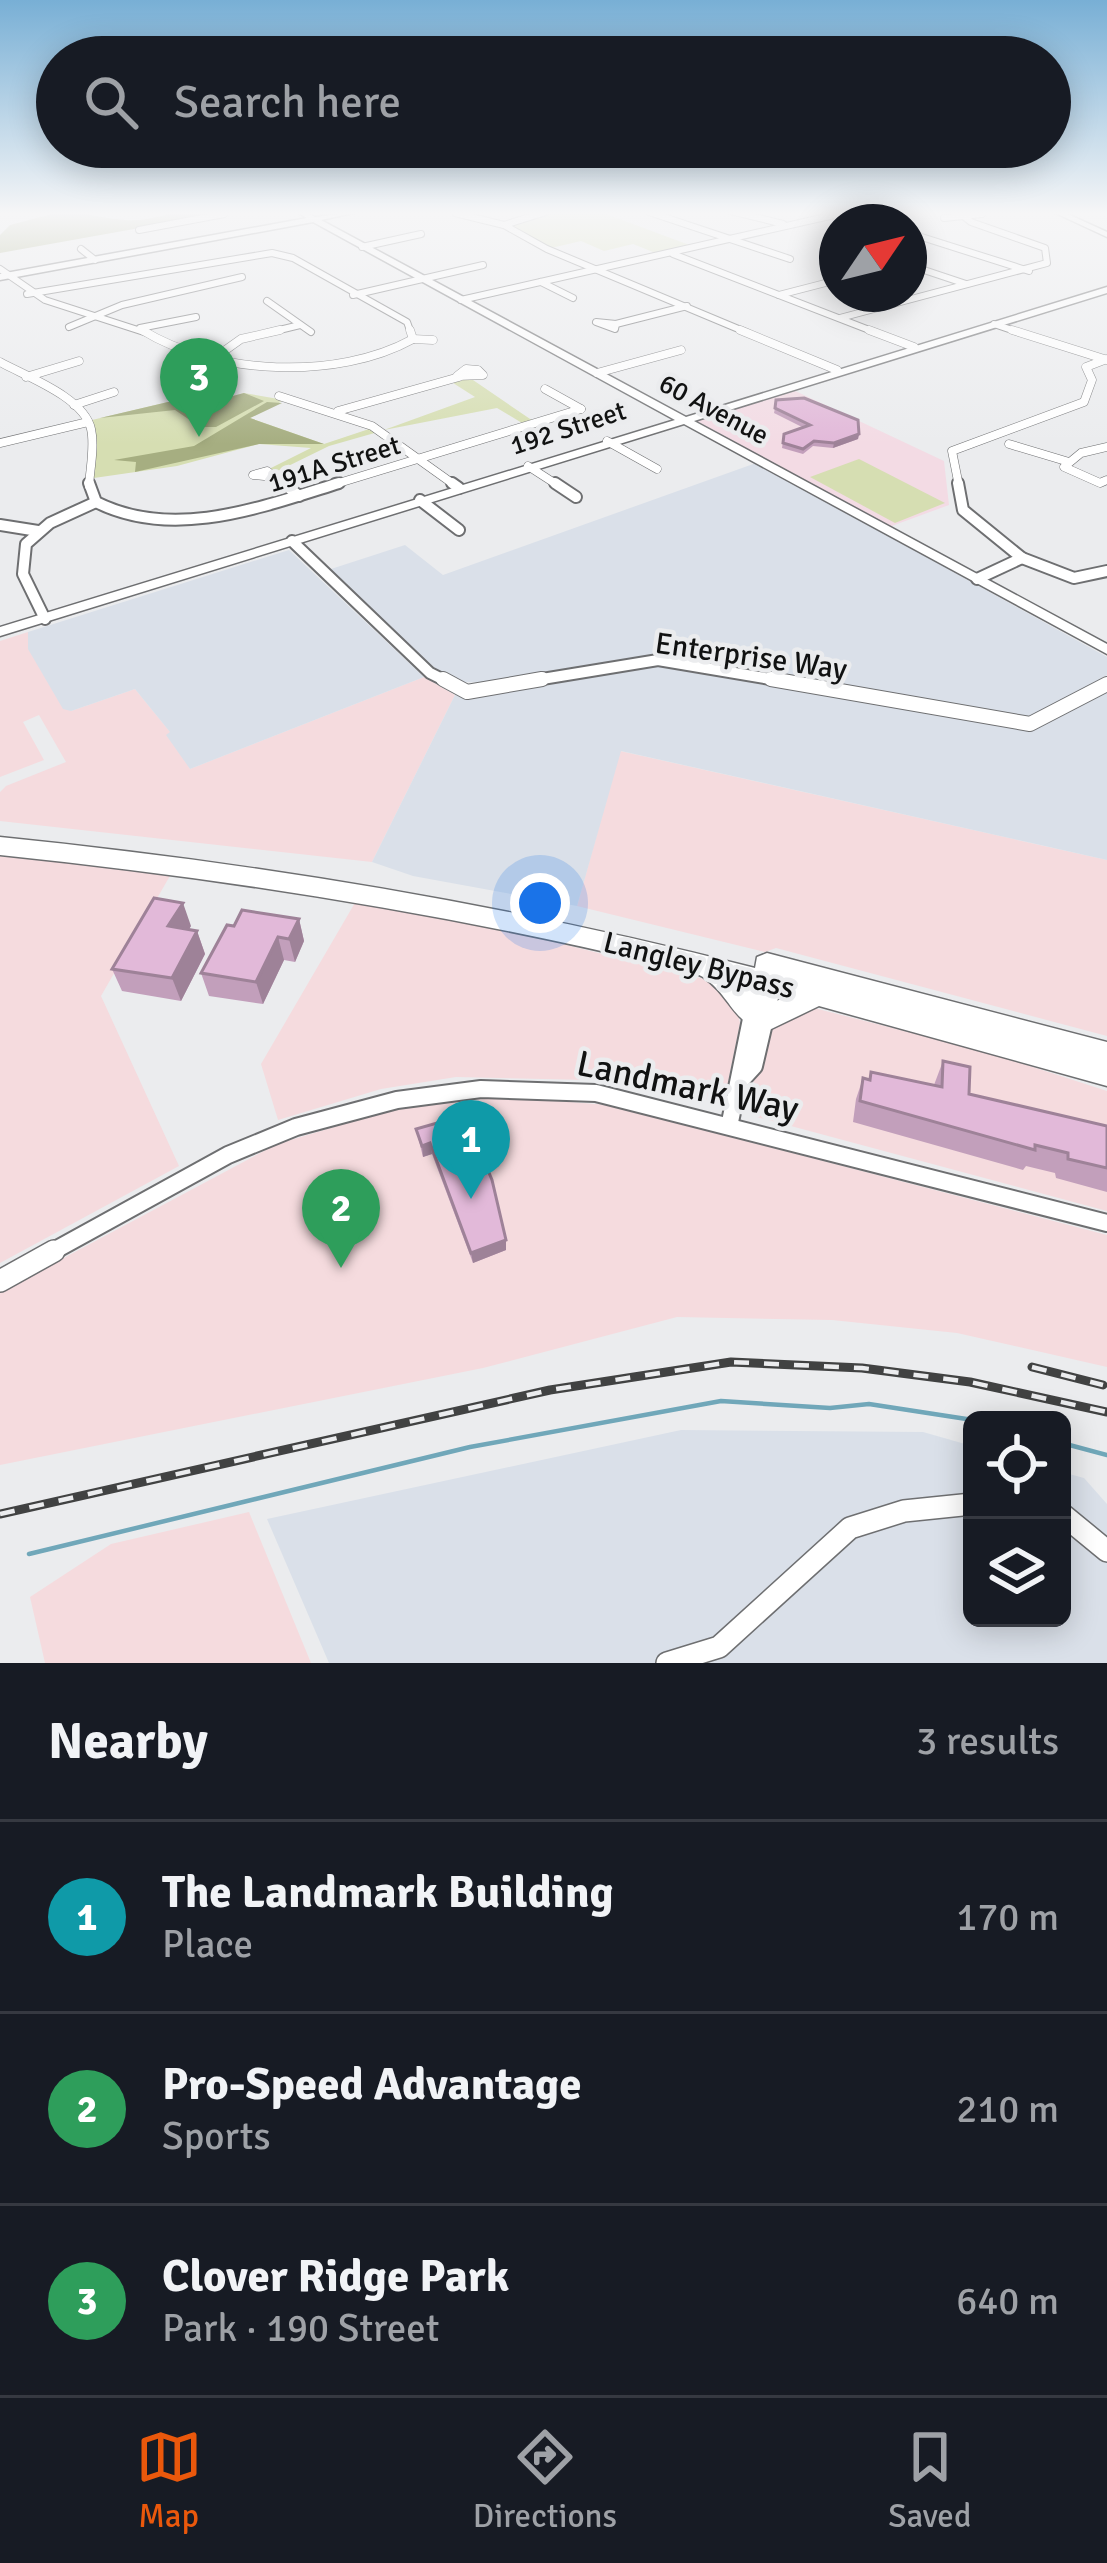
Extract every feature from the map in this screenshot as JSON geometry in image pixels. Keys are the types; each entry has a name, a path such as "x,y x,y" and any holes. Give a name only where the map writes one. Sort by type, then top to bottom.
{"highway":[{"name":"Langley Bypass","path":"0,829 386,880 1107,1054"},
{"name":"Langley Bypass","path":"0,846 336,888 706,966 768,973 816,995 1107,1073"},
{"path":"706,966 737,991 758,1017 816,995"}],"street":[{"path":"20,289 140,328 176,350 213,358 260,362 362,357 413,339 433,340"},
{"path":"27,294 58,289"},
{"path":"69,327 198,289"},
{"path":"342,289 411,325 413,339"},
{"path":"353,295 381,289"},
{"name":"60 Avenue","path":"440,289 1107,650"},
{"path":"461,300 512,289"},
{"path":"554,289 573,298"},
{"path":"647,289 837,370"},
{"path":"762,289 914,347"},
{"path":"779,295 804,289"},
{"path":"840,318 960,289"},
{"name":"192 Street","path":"0,634 680,418 1107,290"},
{"path":"266,301 311,332"},
{"path":"616,324 687,306"},
{"path":"140,328 196,317"},
{"path":"994,324 1106,359"},
{"path":"204,381 195,374 242,339 300,325"},
{"path":"597,373 681,350"},
{"path":"1106,359 1085,370 1092,380 1089,398 964,443 951,454 963,510 1022,558 1072,580 1088,580 1107,571"},
{"path":"26,377 79,361"},
{"path":"0,362 74,405 88,422 88,480 96,502 38,531 15,564 19,580 45,620"},
{"path":"338,411 459,377"},
{"name":"191A Street","path":"96,502 120,514 178,521 222,517 581,409 545,389"},
{"path":"74,405 114,392"},
{"path":"279,397 338,411 371,425 459,488"},
{"path":"0,443 88,422"},
{"path":"607,441 657,469"},
{"path":"1009,444 1069,462"},
{"path":"1104,451 1081,453 1064,467 1100,483 1107,479"},
{"path":"528,466 575,497"},
{"path":"274,477 299,496"},
{"path":"420,500 459,530"},
{"path":"0,525 38,531"},
{"name":"Enterprise Way","path":"292,541 430,673 467,692 658,661 1030,724 1107,684"},
{"path":"976,579 1022,558"},
{"path":"730,1122 743,1078 754,1066 768,973"},
{"name":"Landmark Way","path":"0,1280 229,1155 296,1127 397,1100 495,1089 596,1093 730,1122 1107,1223"},
{"path":"667,1663 719,1647 850,1528 904,1511 963,1505"},
{"path":"1068,1519 1107,1551"}],"shaded area":[{"path":"789,388 944,461 949,505 889,527 695,420"},
{"path":"756,463 1107,657 1107,675 1038,714 1017,718 658,655 495,683 464,682 438,671 331,569 405,545 443,575"},
{"path":"289,550 424,677 190,769 166,735 170,732 135,689 71,711 63,709 28,649 28,632"},
{"path":"28,632 29,649 71,711 135,689 171,733 190,769 424,677 455,695 372,862 0,821 0,792 6,786 66,762 39,715 23,722 44,760 0,777 0,641"},
{"path":"661,665 1029,731 1107,692 1107,860 621,751 577,906 413,876 372,862 455,695 484,696"},
{"path":"620,751 1107,860 1107,1036 776,948 765,952 577,906"},
{"path":"0,856 171,874 101,996 179,1166 0,1263"},
{"path":"356,901 501,929 709,980 736,1006 740,1023 727,1087 704,1101 590,1080 456,1077 381,1089 278,1120 261,1064"},
{"path":"810,1007 987,1052 1107,1091 1107,1211 757,1117 748,1097 774,1025"},
{"path":"507,1097 608,1105 1107,1235 1107,1367 957,1333 832,1320 677,1317 483,1368 0,1465 0,1292 277,1144 405,1106"},
{"path":"681,1430 923,1432 963,1443 963,1627 1071,1627 1071,1474 1084,1478 1107,1504 1107,1663 329,1663 267,1519"},
{"path":"249,1512 311,1663 45,1663 30,1597 111,1544"}],"green space":[{"path":"473,380 536,423 527,426 497,408 384,430 475,397 450,381"},
{"path":"244,393 284,400 250,418 324,444 372,428 378,432 329,446 276,472 269,469 311,448 259,444 177,466 94,478 92,420 168,402 207,403"},
{"path":"244,393 264,401 216,427 200,427 175,410 100,418 168,402 207,403"},
{"path":"267,402 282,403 250,418 324,444 259,444 135,472 136,462 114,460 194,446"},
{"path":"859,459 945,503 895,523 810,477"}],"building":[{"path":"804,398 858,420 859,434 834,443 814,441 803,449 783,443 784,434 810,425 775,408 776,400"},
{"path":"154,898 183,903 168,926 197,931 172,978 112,969"},
{"path":"242,910 299,919 289,939 278,937 256,982 201,973 227,925 234,926"},
{"path":"943,1061 970,1067 969,1094 1107,1126 1107,1168 1068,1159 1068,1153 1035,1145 1035,1150 860,1101 863,1078 870,1080 871,1072 942,1087"},
{"path":"465,1115 492,1180 506,1240 471,1253 430,1143 422,1146 416,1129"}],"waterway":[{"path":"29,1554 470,1447 721,1401 830,1408 869,1404 963,1418"},
{"path":"1071,1445 1107,1455"}],"railway":[{"path":"0,1514 550,1390 731,1362 862,1368 970,1382 1107,1412"},
{"path":"1032,1367 1103,1385"}],"place":[{"name":"Clover Ridge Park","path":"199,437"},
{"name":"The Landmark Building","path":"471,1199"},
{"name":"Pro-Speed Advantage","path":"341,1268"}]}
